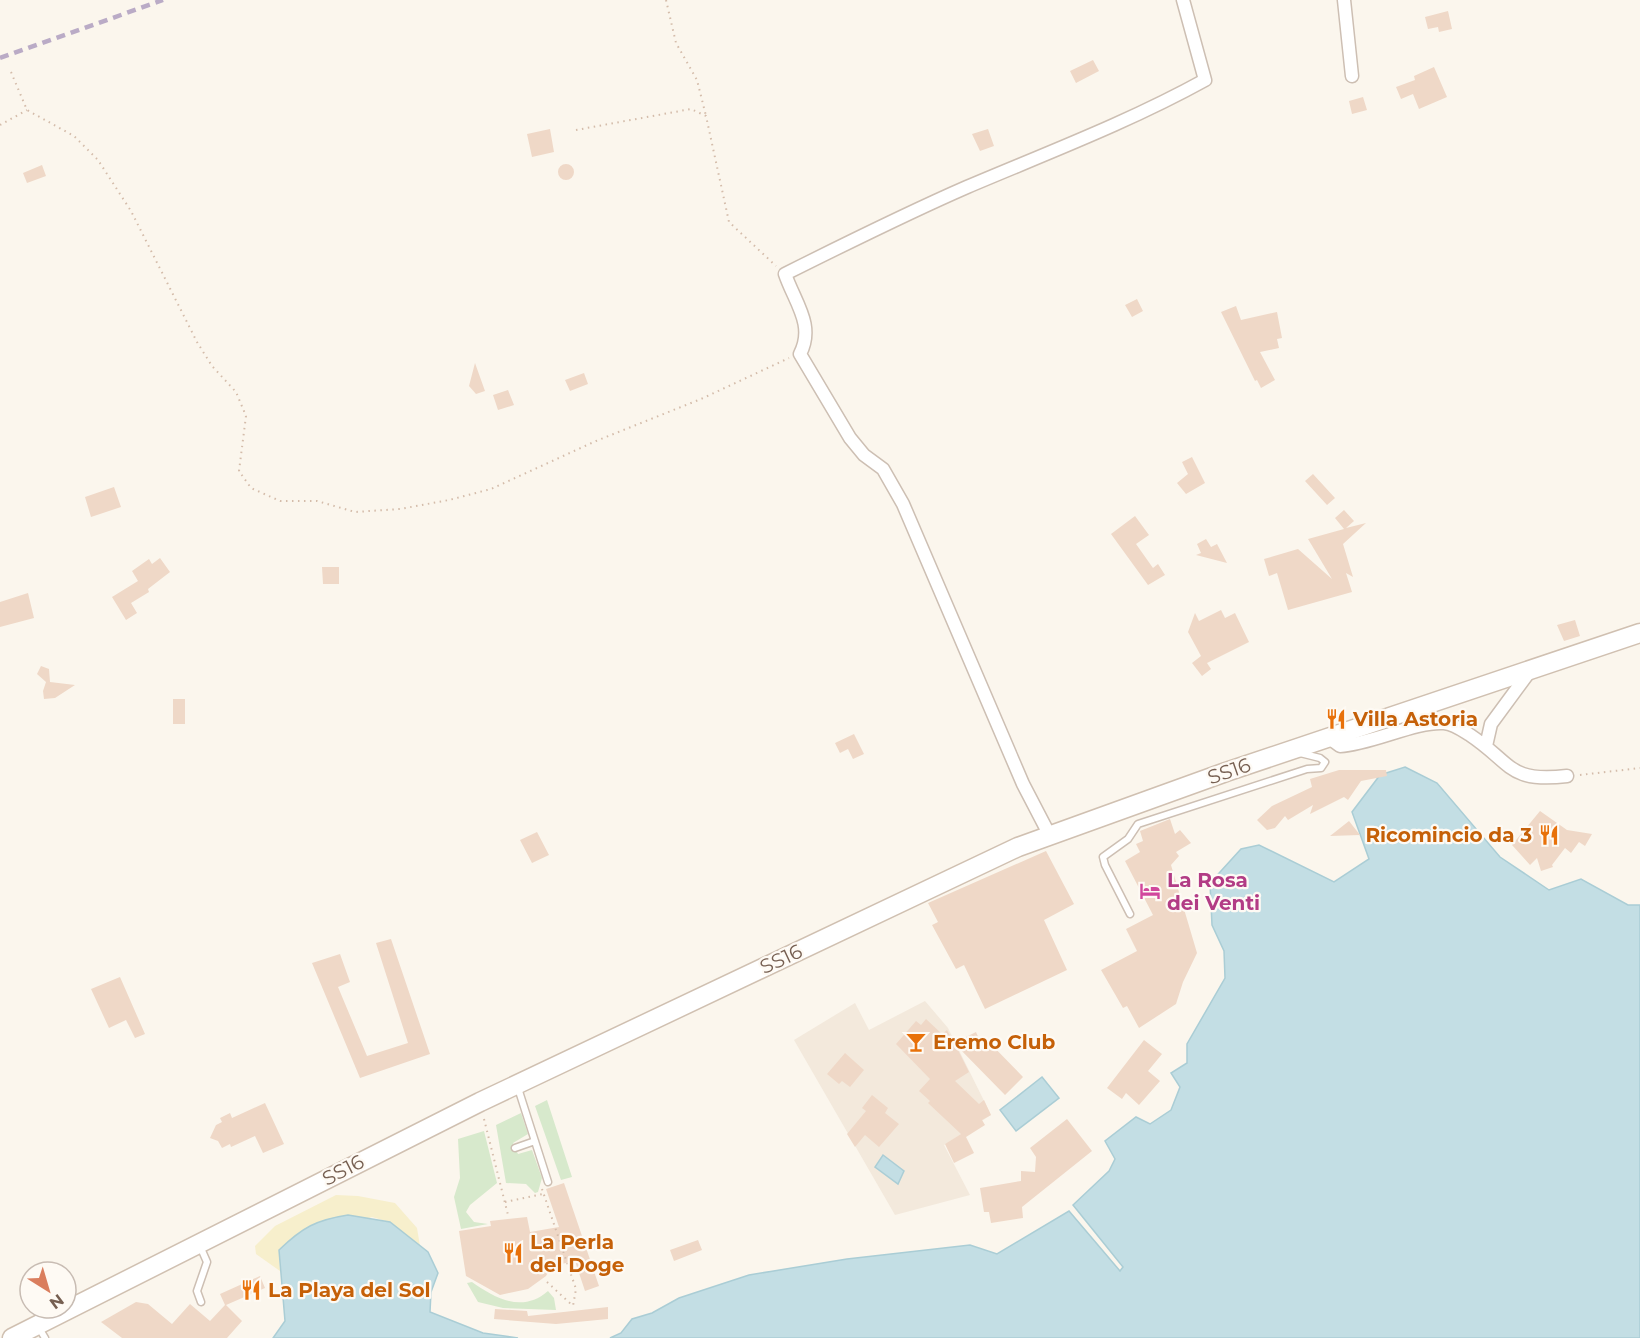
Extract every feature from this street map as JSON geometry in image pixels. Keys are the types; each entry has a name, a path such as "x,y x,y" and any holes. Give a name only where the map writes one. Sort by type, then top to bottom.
{"main road":[{"name":"SS16","path":"12,1338 35,1332 199,1242 517,1084 1049,834 1640,633"}],"street":[{"path":"1049,834 1023,784 903,504 883,470 864,455 849,438 800,354 807,340 805,321 785,274 870,231 1084,138 1205,80 1183,0"},
{"path":"1344,0 1352,76"},
{"path":"1486,746 1491,724 1531,670"},
{"path":"1329,738 1340,746 1359,745 1429,724 1445,723 1457,727 1486,746 1506,767 1520,774 1539,778 1567,776"}],"lane":[{"path":"1130,914 1103,857 1128,838 1138,824 1307,769 1322,768 1325,762 1320,758 1291,751"},
{"path":"517,1084 548,1182"},
{"path":"515,1148 535,1141"},
{"path":"199,1242 207,1262 197,1291 201,1302"}],"path":[{"path":"666,0 676,43 697,80 729,222 785,274"},
{"path":"10,72 27,110 74,136 98,160 131,211 197,342 212,366 236,392 246,416 239,471 251,488 280,501 317,501 355,512 400,508 492,489 596,441 701,399 800,354"},
{"path":"576,130 691,109 706,116"},
{"path":"0,125 27,110"},
{"path":"1567,776 1640,768"},
{"path":"480,1102 508,1215"},
{"path":"547,1282 573,1306 576,1290 543,1194 543,1184 548,1182"},
{"path":"505,1202 543,1194"}],"shaded area":[{"path":"925,1001 948,1028 991,1115 944,1145 970,1195 895,1215 794,1040 855,1003 869,1030"}],"green space":[{"path":"547,1100 572,1177 561,1180 535,1106"},
{"path":"521,1113 528,1134 513,1143 518,1154 532,1150 542,1178 538,1192 535,1193 526,1184 506,1183 496,1125"},
{"path":"484,1131 497,1183 470,1205 466,1212 474,1222 488,1224 461,1229 454,1197 460,1178 458,1139"},
{"path":"472,1282 490,1294 510,1301 529,1301 539,1298 548,1291 554,1298 556,1310 503,1308 478,1302 467,1283"}],"sand":[{"path":"336,1195 358,1196 395,1203 417,1228 420,1246 389,1222 372,1217 279,1249 280,1271 256,1254 255,1246 275,1226"}],"water":[{"path":"1405,767 1437,783 1500,857 1549,890 1581,879 1628,905 1640,905 1640,1338 610,1338 621,1333 632,1319 652,1313 679,1298 749,1275 847,1259 970,1245 997,1254 1069,1211 1120,1271 1123,1267 1073,1205 1109,1171 1115,1159 1105,1141 1136,1117 1150,1124 1171,1110 1180,1087 1171,1073 1187,1063 1187,1044 1225,978 1224,951 1212,925 1210,883 1241,849 1259,845 1334,882 1369,859 1352,812 1380,775"},
{"path":"1042,1077 1059,1098 1016,1131 1000,1110"},
{"path":"883,1155 904,1171 898,1184 875,1167"},
{"path":"348,1215 390,1222 428,1252 438,1273 431,1292 430,1312 483,1333 518,1338 273,1338 285,1321 279,1250 310,1226 327,1219"}],"building":[{"path":"1448,11 1452,29 1439,32 1438,27 1428,29 1425,17"},
{"path":"1093,60 1099,71 1076,83 1070,71"},
{"path":"1434,67 1447,97 1419,109 1413,94 1401,99 1396,87 1415,80 1414,76"},
{"path":"1363,97 1367,110 1352,114 1349,101"},
{"path":"550,129 554,152 532,157 527,134"},
{"path":"988,129 994,146 980,151 972,134"},
{"path":"563,164 569,164 574,172 572,178 563,180 558,175 558,169"},
{"path":"42,165 46,176 27,183 23,173"},
{"path":"1137,299 1143,311 1132,317 1125,305"},
{"path":"1236,306 1241,320 1277,312 1282,338 1277,339 1279,348 1260,352 1275,380 1261,388 1257,380 1255,381 1221,312"},
{"path":"475,363 485,391 476,394 469,386"},
{"path":"584,373 588,384 570,391 565,380"},
{"path":"508,390 514,405 498,410 493,395"},
{"path":"1192,457 1205,483 1186,494 1177,483 1188,474 1182,462"},
{"path":"1313,474 1335,498 1327,505 1305,481"},
{"path":"114,487 121,507 91,517 85,497"},
{"path":"1344,510 1354,521 1346,528 1366,523 1343,544 1353,577 1346,573 1352,592 1288,610 1277,573 1269,576 1264,559 1298,549 1332,579 1308,539 1344,529 1335,518"},
{"path":"1135,516 1149,535 1136,544 1153,568 1158,564 1165,575 1148,585 1111,534"},
{"path":"1206,539 1211,547 1217,544 1227,563 1196,555 1201,553 1197,544"},
{"path":"160,558 170,572 148,589 149,592 131,603 137,613 126,620 112,597 138,581 132,571 149,559 152,564"},
{"path":"322,567 339,567 339,584 323,584"},
{"path":"28,593 34,618 0,627 0,602"},
{"path":"1221,610 1225,618 1235,613 1249,642 1207,663 1211,669 1202,676 1192,663 1201,656 1188,632 1195,613 1199,621"},
{"path":"1575,620 1580,636 1564,641 1557,625"},
{"path":"41,666 49,669 50,682 75,685 55,698 44,699 43,691 46,682 37,674"},
{"path":"173,699 185,699 185,724 173,724"},
{"path":"854,734 864,754 853,759 848,749 840,753 835,743"},
{"path":"1339,770 1386,770 1387,776 1361,781 1348,800 1344,797 1310,814 1313,805 1288,820 1285,816 1275,828 1267,830 1257,820 1272,806 1312,787 1310,779"},
{"path":"1540,811 1567,830 1592,834 1585,846 1579,842 1571,853 1565,848 1552,865 1553,867 1541,871 1537,858 1530,865 1512,845"},
{"path":"1170,819 1175,834 1180,830 1191,843 1176,852 1179,856 1171,865 1197,953 1183,982 1176,1004 1139,1028 1127,1006 1123,1008 1101,970 1137,951 1126,929 1153,915 1125,861 1140,852 1136,844 1143,841 1140,831"},
{"path":"1349,821 1360,835 1330,836"},
{"path":"537,832 549,855 532,863 520,840"},
{"path":"1046,851 1074,904 1044,920 1067,970 985,1009 964,965 956,969 932,925 938,922 928,903"},
{"path":"391,939 430,1054 360,1078 312,963 340,954 350,982 338,987 367,1056 408,1043 376,943"},
{"path":"120,977 145,1034 135,1038 126,1020 109,1028 91,989"},
{"path":"926,1019 942,1034 947,1030 954,1043 976,1032 979,1039 984,1037 1023,1077 1005,1095 955,1044 969,1072 955,1081 979,1104 984,1100 991,1115 982,1120 985,1125 966,1137 974,1153 954,1163 945,1144 961,1134 928,1103 930,1101 919,1091 930,1079 896,1044 916,1021 921,1025"},
{"path":"1144,1040 1162,1054 1148,1071 1160,1081 1139,1105 1126,1093 1122,1099 1107,1088"},
{"path":"845,1053 864,1070 850,1087 842,1081 839,1084 827,1074"},
{"path":"872,1095 888,1108 885,1113 899,1124 879,1147 865,1135 855,1147 847,1134 866,1111 862,1108"},
{"path":"265,1103 284,1144 263,1153 255,1136 231,1147 230,1144 222,1148 218,1141 210,1138 216,1125 222,1122 220,1118 230,1113 232,1118"},
{"path":"1067,1119 1092,1151 1022,1207 1023,1218 991,1223 989,1212 984,1212 980,1188 1021,1181 1021,1171 1035,1172 1036,1157 1030,1148"},
{"path":"564,1183 599,1286 585,1291 575,1261 552,1266 546,1276 528,1289 500,1295 466,1276 459,1231 491,1226 490,1221 527,1217 530,1232 559,1227 546,1189"},
{"path":"698,1240 702,1250 674,1261 670,1250"},
{"path":"260,1276 265,1288 226,1305 242,1321 227,1338 122,1338 101,1322 136,1302 148,1304 172,1324 190,1304 210,1321 225,1305 220,1294"},
{"path":"608,1307 608,1319 556,1324 494,1319 495,1309 527,1311 528,1316"}],"railway":[{"path":"0,58 163,0"}],"place":[{"name":"Villa Astoria","path":"1336,719"},
{"name":"Ricomincio da 3","path":"1549,835"},
{"name":"La Rosa dei Venti","path":"1150,891"},
{"name":"Eremo Club","path":"916,1042"},
{"name":"La Perla del Doge","path":"513,1253"},
{"name":"La Playa del Sol","path":"251,1290"}]}
